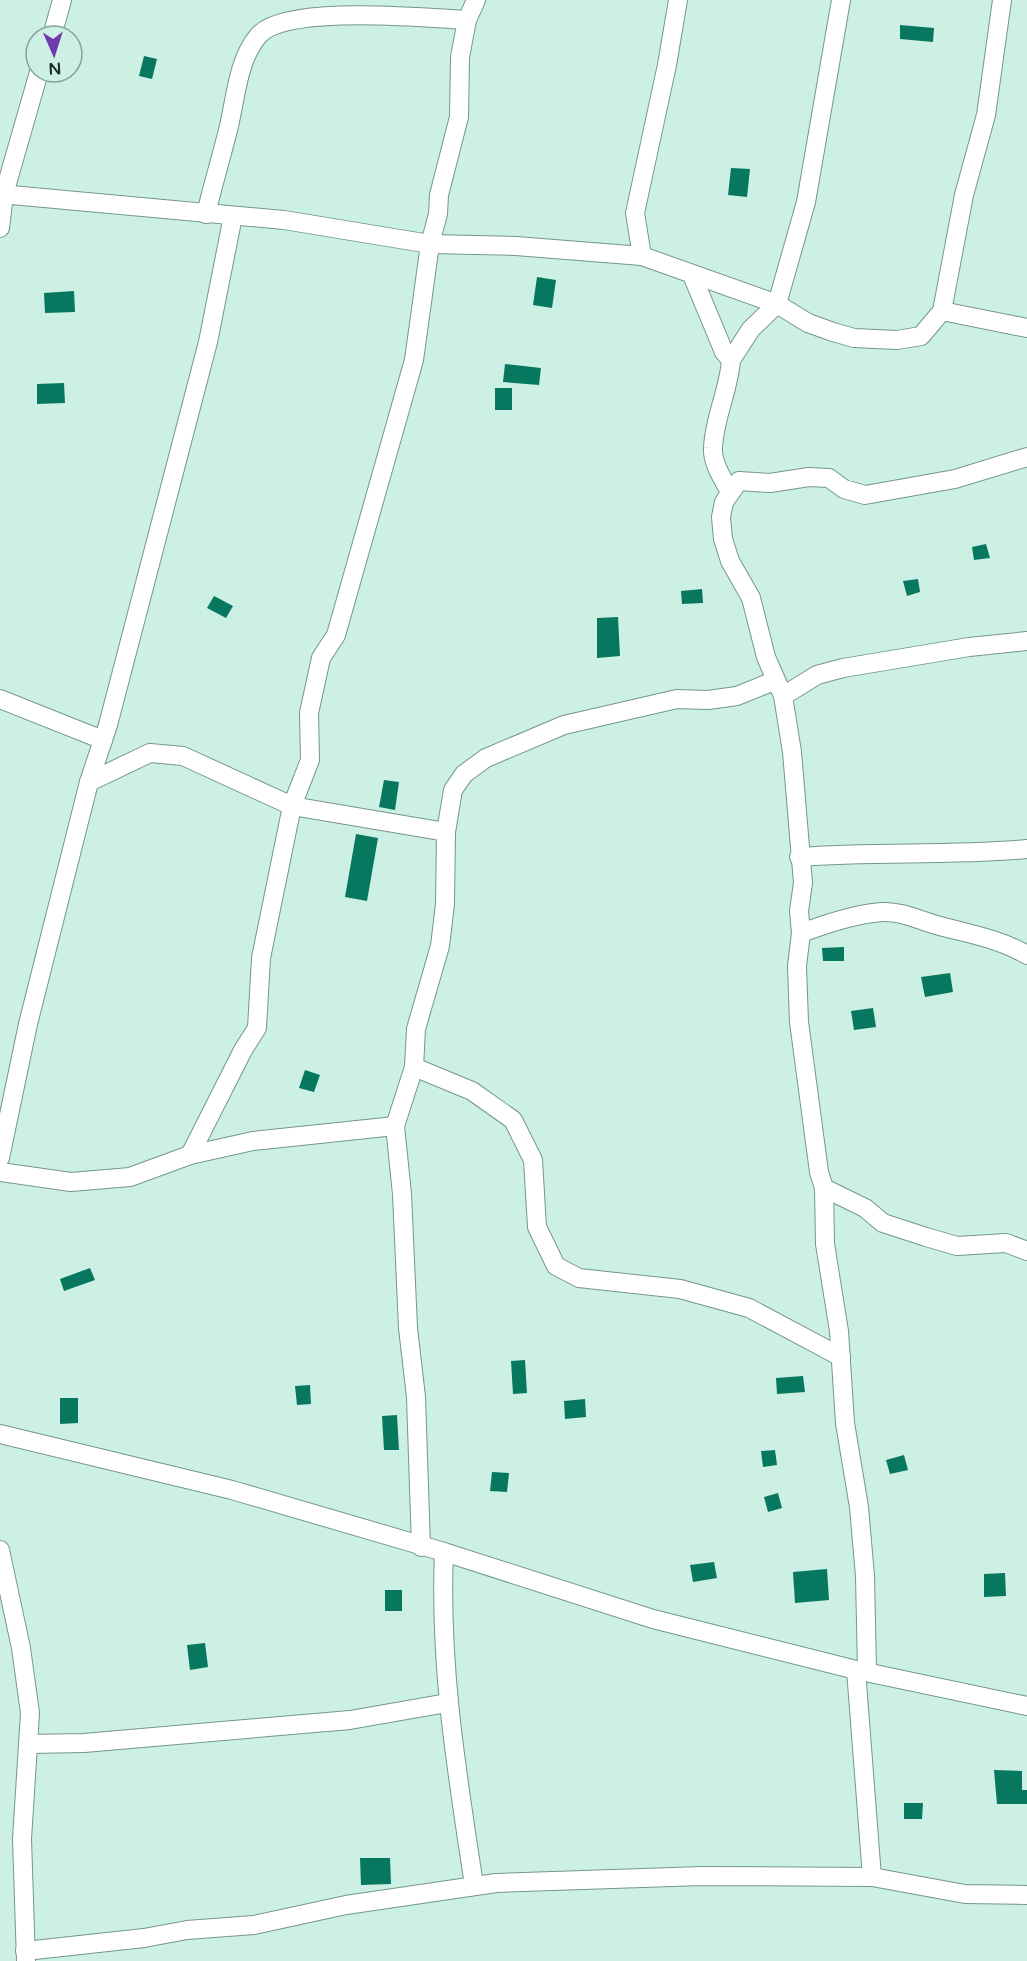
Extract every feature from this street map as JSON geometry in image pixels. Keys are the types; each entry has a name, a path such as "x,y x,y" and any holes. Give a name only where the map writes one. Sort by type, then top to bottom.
{"street":[{"path":"55,24 62,0"},
{"path":"190,1155 243,1050 257,1028 261,958 292,806 310,760 309,713 321,658 336,634 414,360 430,244 459,117 460,57 467,20 476,0"},
{"path":"642,256 635,213 667,65 678,0"},
{"path":"729,492 712,449 718,419 730,381 731,360 751,328 777,304 804,210 841,0"},
{"path":"2,194 284,220 430,244 516,246 642,256 777,304 808,323 854,338 897,339 921,336 942,312 964,195 986,115 1002,0"},
{"path":"206,214 244,59 259,34 275,23 303,18 386,16 467,20"},
{"path":"0,228 2,194 35,84"},
{"path":"0,1158 28,1024 88,782 103,740 208,342 233,216"},
{"path":"692,275 724,352 731,360"},
{"path":"942,312 1027,328"},
{"path":"872,1877 862,1670 864,1565 856,1480 845,1424 833,1283 825,1244 824,1188 819,1172 807,1080 802,1059 796,966 801,933 799,911 803,883 796,783 779,688 751,598 730,561 723,539 721,517 729,492 739,481 770,483 809,477 829,478 844,489 865,495 955,479 1027,457"},
{"path":"422,1547 416,1397 408,1328 402,1194 395,1126 414,1067 416,1029 440,946 445,904 446,832 453,790 464,774 486,758 564,725 677,699 708,700 779,688 843,668 969,647 1027,641"},
{"path":"0,699 103,740"},
{"path":"88,782 150,753 183,756 292,806 446,832"},
{"path":"800,857 861,852 892,855 919,851 1027,849"},
{"path":"801,933 822,925 882,912 910,916 974,934 1011,946 1027,956"},
{"path":"414,1067 472,1090 513,1120 533,1160 537,1227 556,1266 579,1278 680,1289 749,1308 841,1357"},
{"path":"0,1172 70,1182 130,1177 190,1155 253,1141 395,1126"},
{"path":"824,1188 865,1208 883,1223 926,1238 957,1246 1006,1243 1027,1251"},
{"path":"0,1434 232,1491 444,1552 653,1619 862,1670 1027,1706"},
{"path":"0,1550 24,1666 30,1713 22,1839 25,1956 187,1930 254,1925 346,1905 474,1885 702,1876 872,1877 964,1894 1027,1895"},
{"path":"444,1552 442,1607 447,1703 474,1885"},
{"path":"28,1744 84,1743 350,1720 447,1703"}],"building":[{"path":"900,25 934,28 933,42 900,39"},
{"path":"144,56 157,59 152,79 139,76"},
{"path":"731,168 750,169 747,197 728,195"},
{"path":"537,277 556,280 552,308 533,305"},
{"path":"74,291 75,312 45,313 44,293"},
{"path":"505,364 541,368 539,385 503,382"},
{"path":"64,383 65,403 37,404 37,384"},
{"path":"495,388 512,388 512,410 495,410"},
{"path":"986,544 990,558 974,560 972,547"},
{"path":"918,579 920,592 907,596 903,581"},
{"path":"702,589 703,603 682,604 681,591"},
{"path":"214,596 233,606 226,618 207,608"},
{"path":"618,617 620,656 597,658 597,618"},
{"path":"384,780 399,782 395,810 379,807"},
{"path":"356,834 378,838 367,901 345,897"},
{"path":"844,947 844,961 823,961 822,948"},
{"path":"950,973 953,992 925,997 921,977"},
{"path":"873,1008 876,1027 854,1030 851,1011"},
{"path":"305,1070 320,1075 314,1092 299,1088"},
{"path":"90,1268 95,1280 64,1291 60,1279"},
{"path":"525,1360 527,1393 513,1394 511,1361"},
{"path":"803,1376 805,1392 777,1394 776,1378"},
{"path":"310,1385 311,1404 297,1405 295,1386"},
{"path":"60,1398 78,1398 78,1423 60,1424"},
{"path":"585,1399 586,1417 565,1419 564,1401"},
{"path":"397,1415 399,1450 384,1450 382,1416"},
{"path":"775,1450 777,1465 763,1467 761,1451"},
{"path":"904,1455 908,1470 890,1474 886,1460"},
{"path":"492,1472 509,1473 507,1492 490,1491"},
{"path":"778,1493 782,1508 768,1512 764,1497"},
{"path":"714,1562 717,1578 693,1582 690,1565"},
{"path":"827,1569 829,1600 795,1603 793,1572"},
{"path":"1005,1573 1006,1596 984,1597 984,1574"},
{"path":"385,1590 402,1590 402,1611 385,1611"},
{"path":"205,1643 208,1667 190,1670 187,1645"},
{"path":"994,1770 1022,1771 1022,1790 1027,1790 1027,1804 997,1804"},
{"path":"904,1803 923,1803 922,1819 904,1819"},
{"path":"360,1858 390,1858 391,1884 361,1885"}]}
